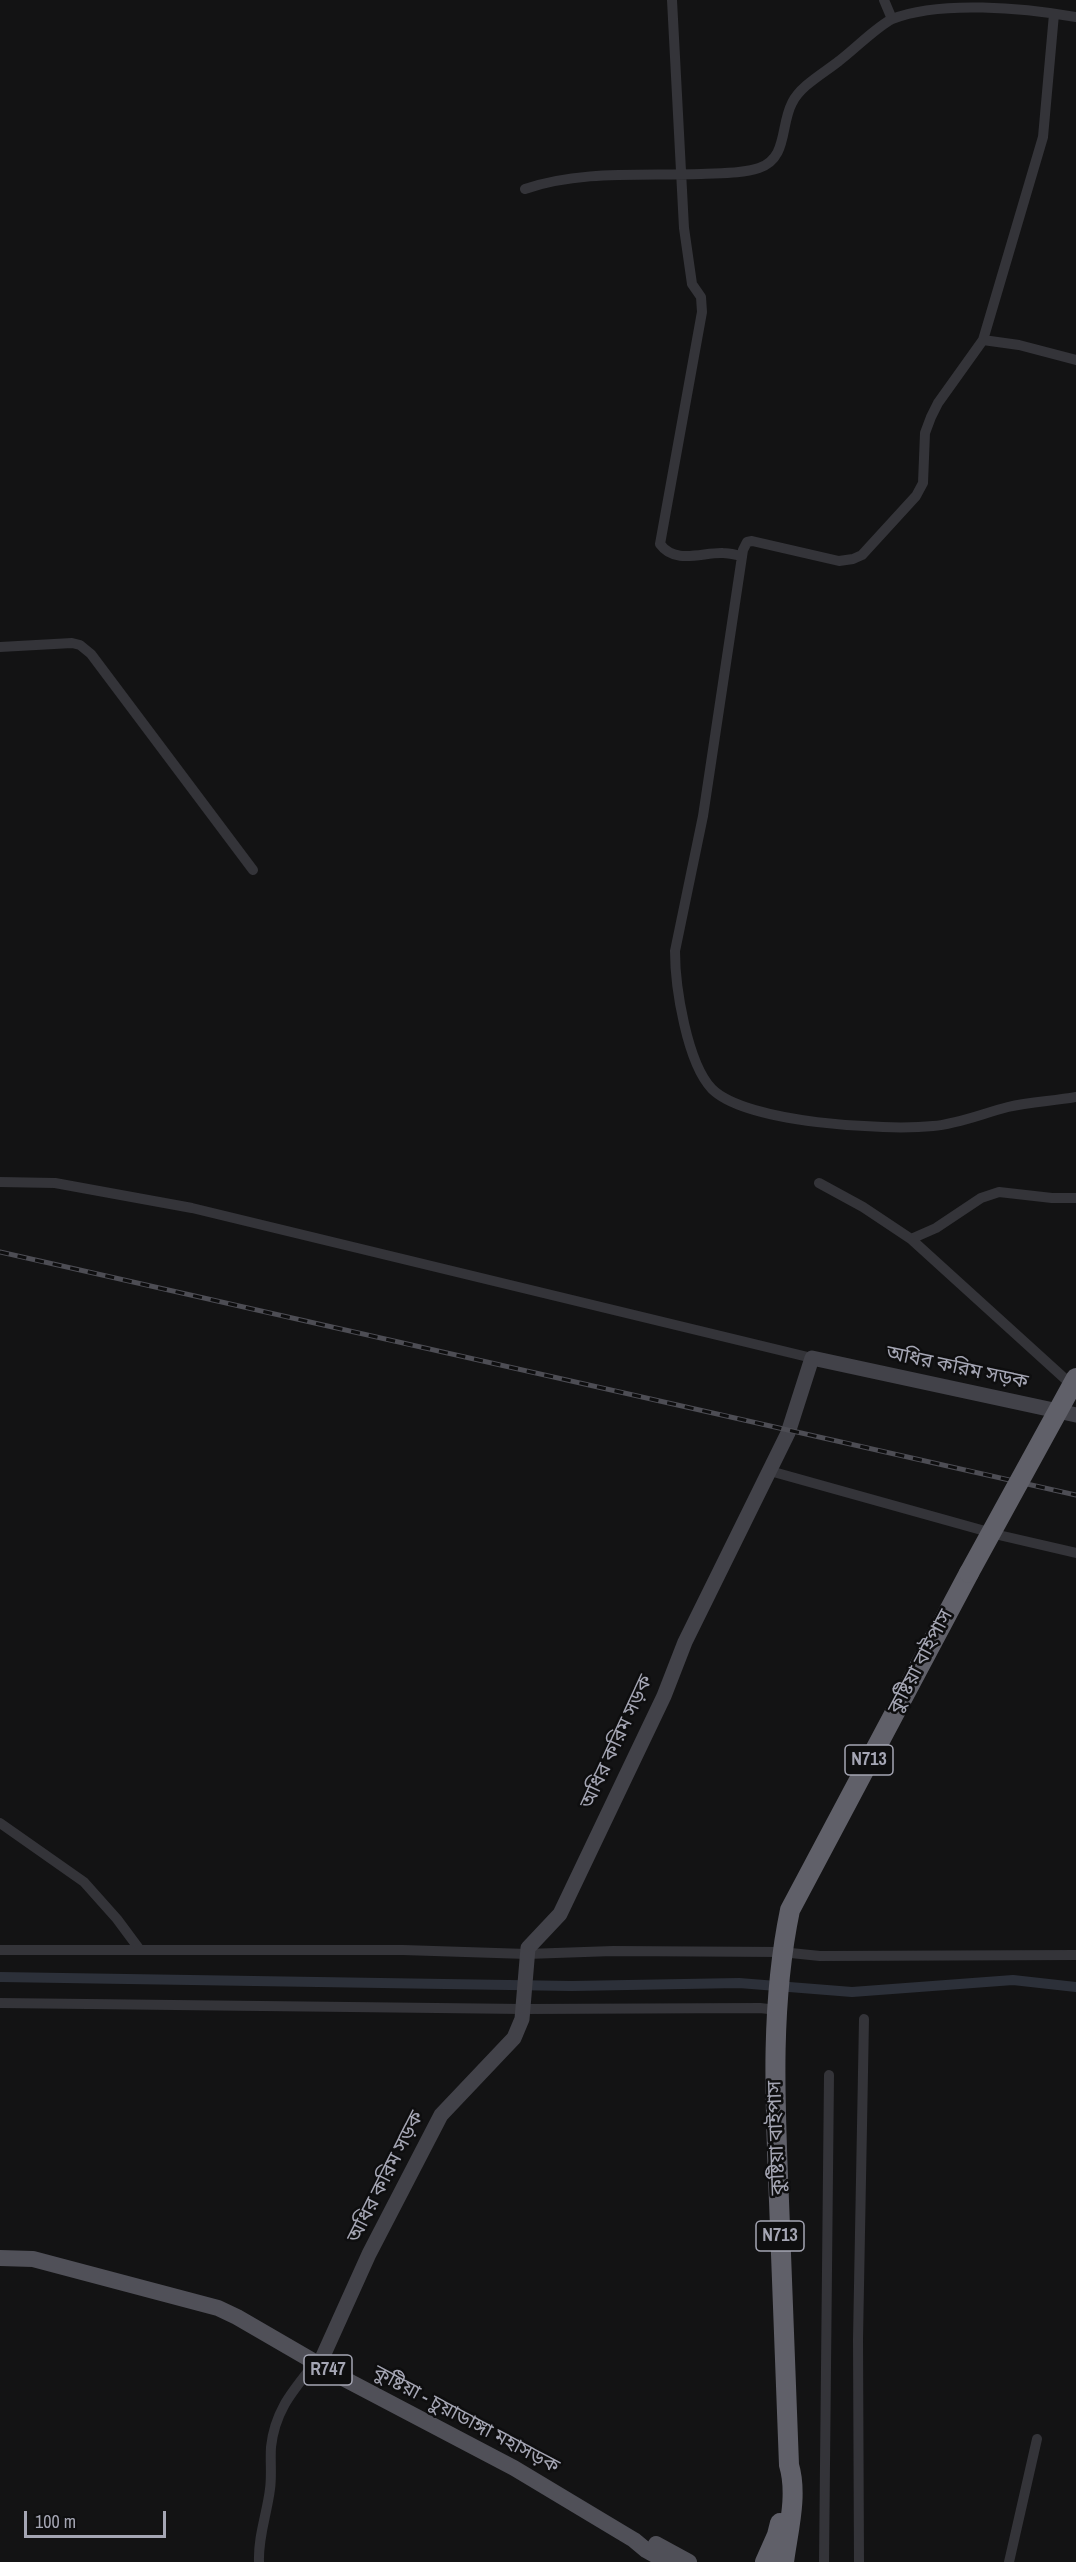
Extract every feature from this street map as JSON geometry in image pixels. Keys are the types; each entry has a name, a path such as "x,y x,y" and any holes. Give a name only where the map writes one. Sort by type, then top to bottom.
{"highway":[{"name":"কুষ্টিয়া বাইপাস","path":"775,2562 793,2495 793,2478 789,2465 775,2093 781,1954 790,1910 969,1573 1076,1378"},
{"name":"কুষ্টিয়া বাইপাস","path":"784,2562 785,2518"},
{"path":"765,2562 785,2518"},
{"path":"785,2518 791,2562"}],"main road":[{"name":"অধির করিম সড়ক","path":"317,2364 369,2254 441,2115 514,2038 524,2009 527,1957 533,1942 560,1914 664,1696 685,1642 789,1431 812,1358 1076,1415"},
{"name":"কুষ্টিয়া - চুয়াডাঙ্গা মহাসড়ক","path":"0,2258 33,2259 218,2308 317,2364 514,2468 667,2562"},
{"path":"634,2540 654,2542 689,2562"}],"street":[{"path":"672,0 684,228 692,284 701,297 702,312 660,544 669,553 693,556 724,553 742,556"},
{"path":"884,0 892,19"},
{"path":"525,189 546,183 602,176 734,173 762,167 774,160 778,153 786,118 795,97 892,19 927,8 991,4 1076,17"},
{"path":"1054,14 1044,137 983,340 938,403 931,417 925,434 923,483 916,496 862,555 853,559 839,561 752,541 747,542 744,546 703,816 675,951 675,973 692,1054 701,1074 712,1089 741,1107 817,1122 935,1126 1011,1107 1076,1097"},
{"path":"983,340 1019,345 1076,360"},
{"path":"0,647 72,643 80,645 91,654 253,870"},
{"path":"0,1182 55,1183 192,1208 812,1358"},
{"path":"819,1183 863,1207 911,1239 1076,1389"},
{"path":"911,1239 936,1228 981,1198 999,1192 1052,1198 1076,1198"},
{"path":"770,1471 1003,1536 1076,1553"},
{"path":"0,1823 84,1882 140,1950"},
{"path":"0,1950 403,1950 527,1957 613,1952 820,1956 1076,1955"},
{"path":"0,2003 524,2009 777,2008"},
{"path":"859,2562 858,2339 864,2019"},
{"path":"824,2562 829,2074"},
{"path":"259,2562 260,2532 270,2489 271,2449 278,2416 285,2401 317,2364"},
{"path":"1009,2562 1037,2439"}],"waterway":[{"path":"0,1977 572,1986 739,1983 852,1992 1013,1980 1076,1987"}],"railway":[{"path":"0,1252 1076,1495"}]}
